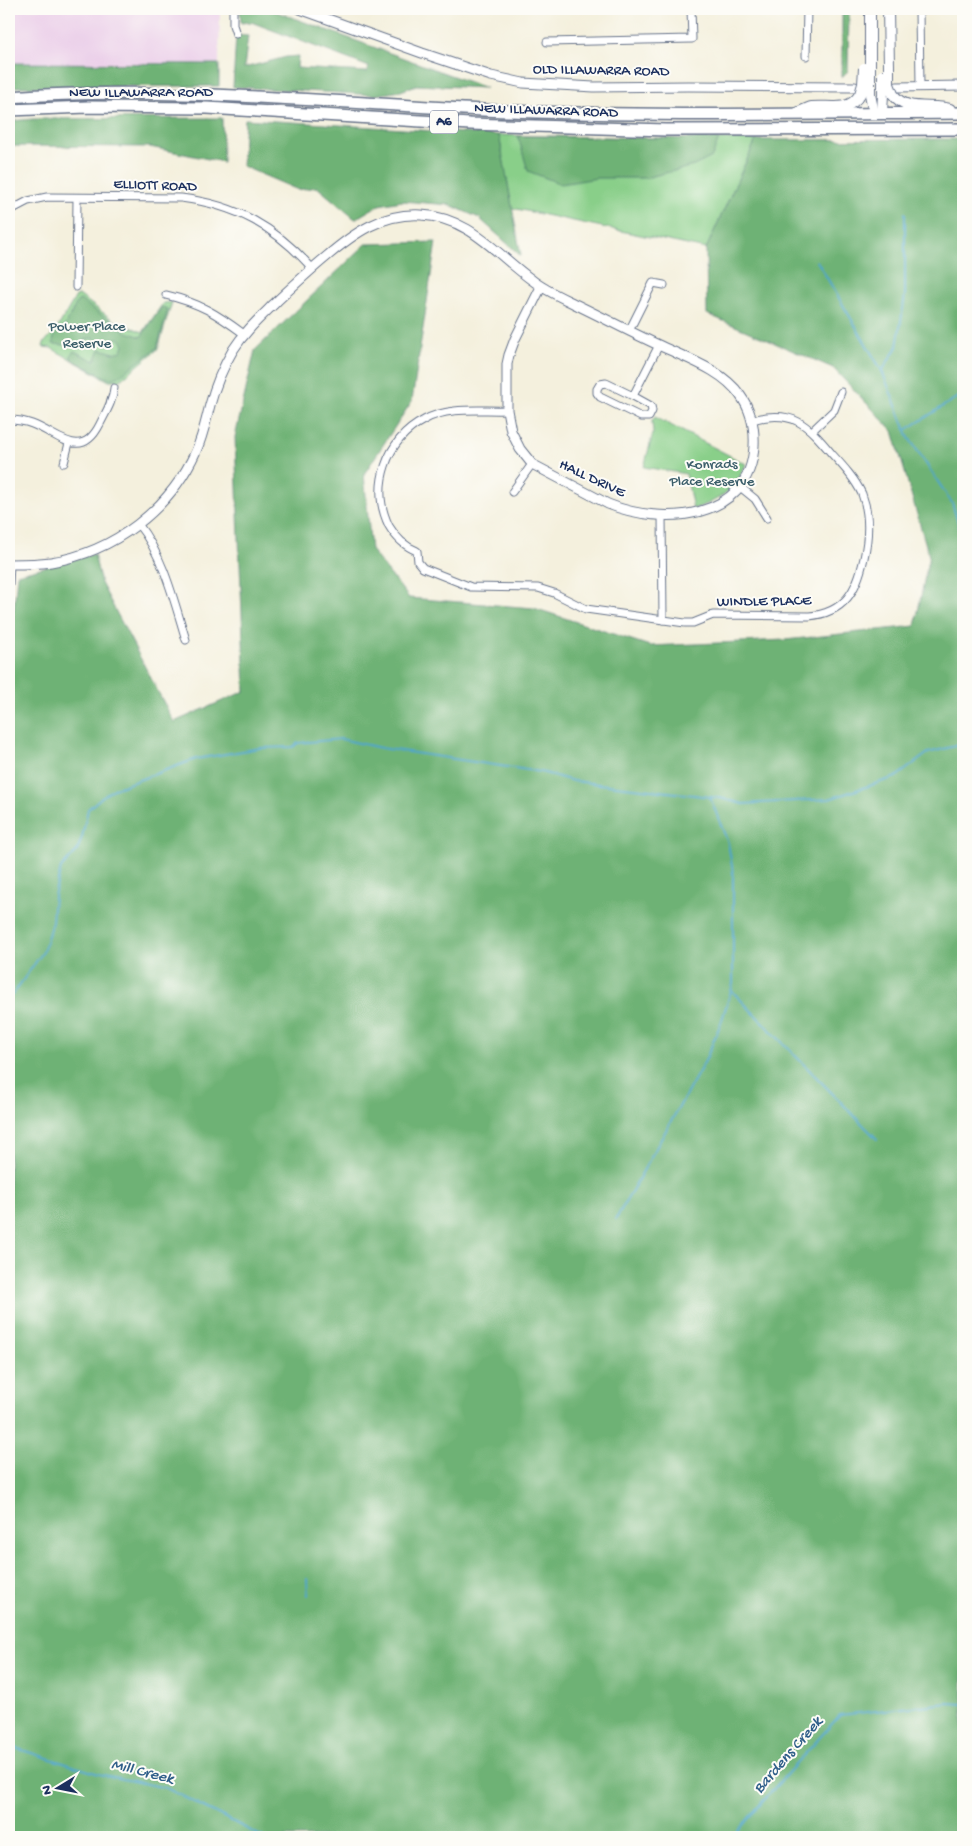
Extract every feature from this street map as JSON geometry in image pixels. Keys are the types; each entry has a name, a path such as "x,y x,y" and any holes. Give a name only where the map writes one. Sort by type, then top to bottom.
{"highway":[{"name":"NEW ILLAWARRA ROAD","path":"9,96 71,94 218,95 483,110 614,114 961,113"},
{"name":"NEW ILLAWARRA ROAD","path":"9,110 88,107 207,108 470,124 656,130 963,129"},
{"path":"878,113 880,129"}],"main road":[{"path":"884,9 886,66 891,92 902,102 923,107 947,108 961,113"},
{"path":"886,66 888,9"},
{"path":"797,113 810,107 845,107 862,92 867,68 870,11"},
{"path":"862,92 878,113 891,92"}],"street":[{"path":"233,9 233,24 236,34"},
{"name":"OLD ILLAWARRA ROAD","path":"300,9 422,54 491,76 523,83 594,87 688,86 862,92"},
{"path":"547,42 692,39 691,9"},
{"path":"806,56 807,9"},
{"path":"919,9 920,87"},
{"path":"891,92 920,87 963,86"},
{"path":"76,198 76,287"},
{"name":"ELLIOTT ROAD","path":"9,211 19,205 38,199 181,198 216,205 270,229 293,248 312,268"},
{"name":"HALL DRIVE","path":"10,564 48,563 84,554 113,541 157,508 187,470 203,432 217,383 244,334 312,268 351,235 372,224 397,217 420,214 460,224 478,235 541,287 692,361 726,380 743,399 752,420 754,454 748,473 739,486 726,499 709,509 691,514 662,515 639,513 619,508 532,464 514,440 508,421 507,364 515,339 541,287"},
{"path":"629,331 653,283 664,285"},
{"path":"166,295 203,306 244,334"},
{"path":"634,396 659,346"},
{"path":"604,383 634,396 651,406 652,411 649,416 641,417 600,397 596,388 599,384 604,383"},
{"path":"9,420 24,421 69,443 82,444 94,435 113,399 114,388"},
{"path":"813,430 834,410 841,392"},
{"name":"WINDLE PLACE","path":"507,410 457,411 436,414 416,424 394,446 387,460 381,480 383,509 396,536 408,548 417,551 418,562 423,568 471,587 538,588 554,593 586,609 689,624 713,615 817,615 838,606 851,594 856,587 861,571 868,540 868,523 862,494 854,480 813,430 802,422 787,417 768,416 752,420"},
{"path":"64,463 69,443"},
{"path":"512,492 532,464"},
{"path":"739,486 755,499 767,518"},
{"path":"662,515 663,620"},
{"path":"138,524 167,579 186,640"},
{"path":"9,585 10,564"}],"shaded area":[{"path":"9,9 220,9 219,64 9,64"}],"green space":[{"path":"269,9 486,88 416,85 401,91 376,95 233,87 236,35 248,36 244,68 286,57 298,56 297,68 367,72 369,67 251,22 241,23 240,10"},
{"path":"842,9 849,9 848,71 842,77"},
{"path":"9,63 219,64 219,86 9,87"},
{"path":"222,118 223,162 150,147 9,146 9,121 33,119"},
{"path":"245,119 499,135 521,256 479,218 450,205 402,201 379,205 355,219 317,187 298,190 242,166"},
{"path":"499,135 756,140 706,249 512,208"},
{"path":"518,136 719,139 712,157 694,166 645,178 597,178 561,184 528,171"},
{"path":"963,139 963,1837 9,1837 9,619 14,609 17,574 94,554 101,583 174,722 245,691 235,437 255,350 366,244 436,242 412,401 364,474 371,550 409,598 534,608 650,646 785,640 915,626 929,556 893,431 833,368 707,314 706,249 756,140"},
{"name":"Power Place Reserve","path":"79,295 113,320 143,332 163,303 172,302 158,349 119,381 109,381 51,348 43,347 44,343 58,327 76,296"},
{"name":"Power Place Reserve","path":"80,300 127,332 141,337 162,307 168,309 157,348 118,377 109,379 71,359 71,354 74,351 95,361 100,349 114,353 122,351 124,344 119,338 99,341 92,338 76,346 53,344 55,335 66,324 77,302"},
{"name":"Konrads Place Reserve","path":"655,417 746,464 732,487 711,502 693,509 686,474 644,467 653,433 652,421"}],"waterway":[{"path":"882,371 897,347 905,295 905,213"},
{"path":"817,261 882,371 909,438 952,503 963,539"},
{"path":"906,430 956,398 963,396"},
{"path":"9,996 13,994 43,952 52,922 54,896 61,868 77,851 88,809 114,789 196,759 260,748 293,747 298,743 341,739 381,748 541,772 573,781 720,798 743,804 829,799 896,777 928,753 963,744"},
{"path":"616,1219 705,1061 721,1023 733,984 733,872 728,843 710,797"},
{"path":"732,991 877,1139"},
{"path":"307,1579 308,1595"},
{"name":"Bardens Creek","path":"733,1837 840,1715 948,1703 963,1704"},
{"name":"Mill Creek","path":"9,1746 99,1774 166,1788 263,1837"}]}
